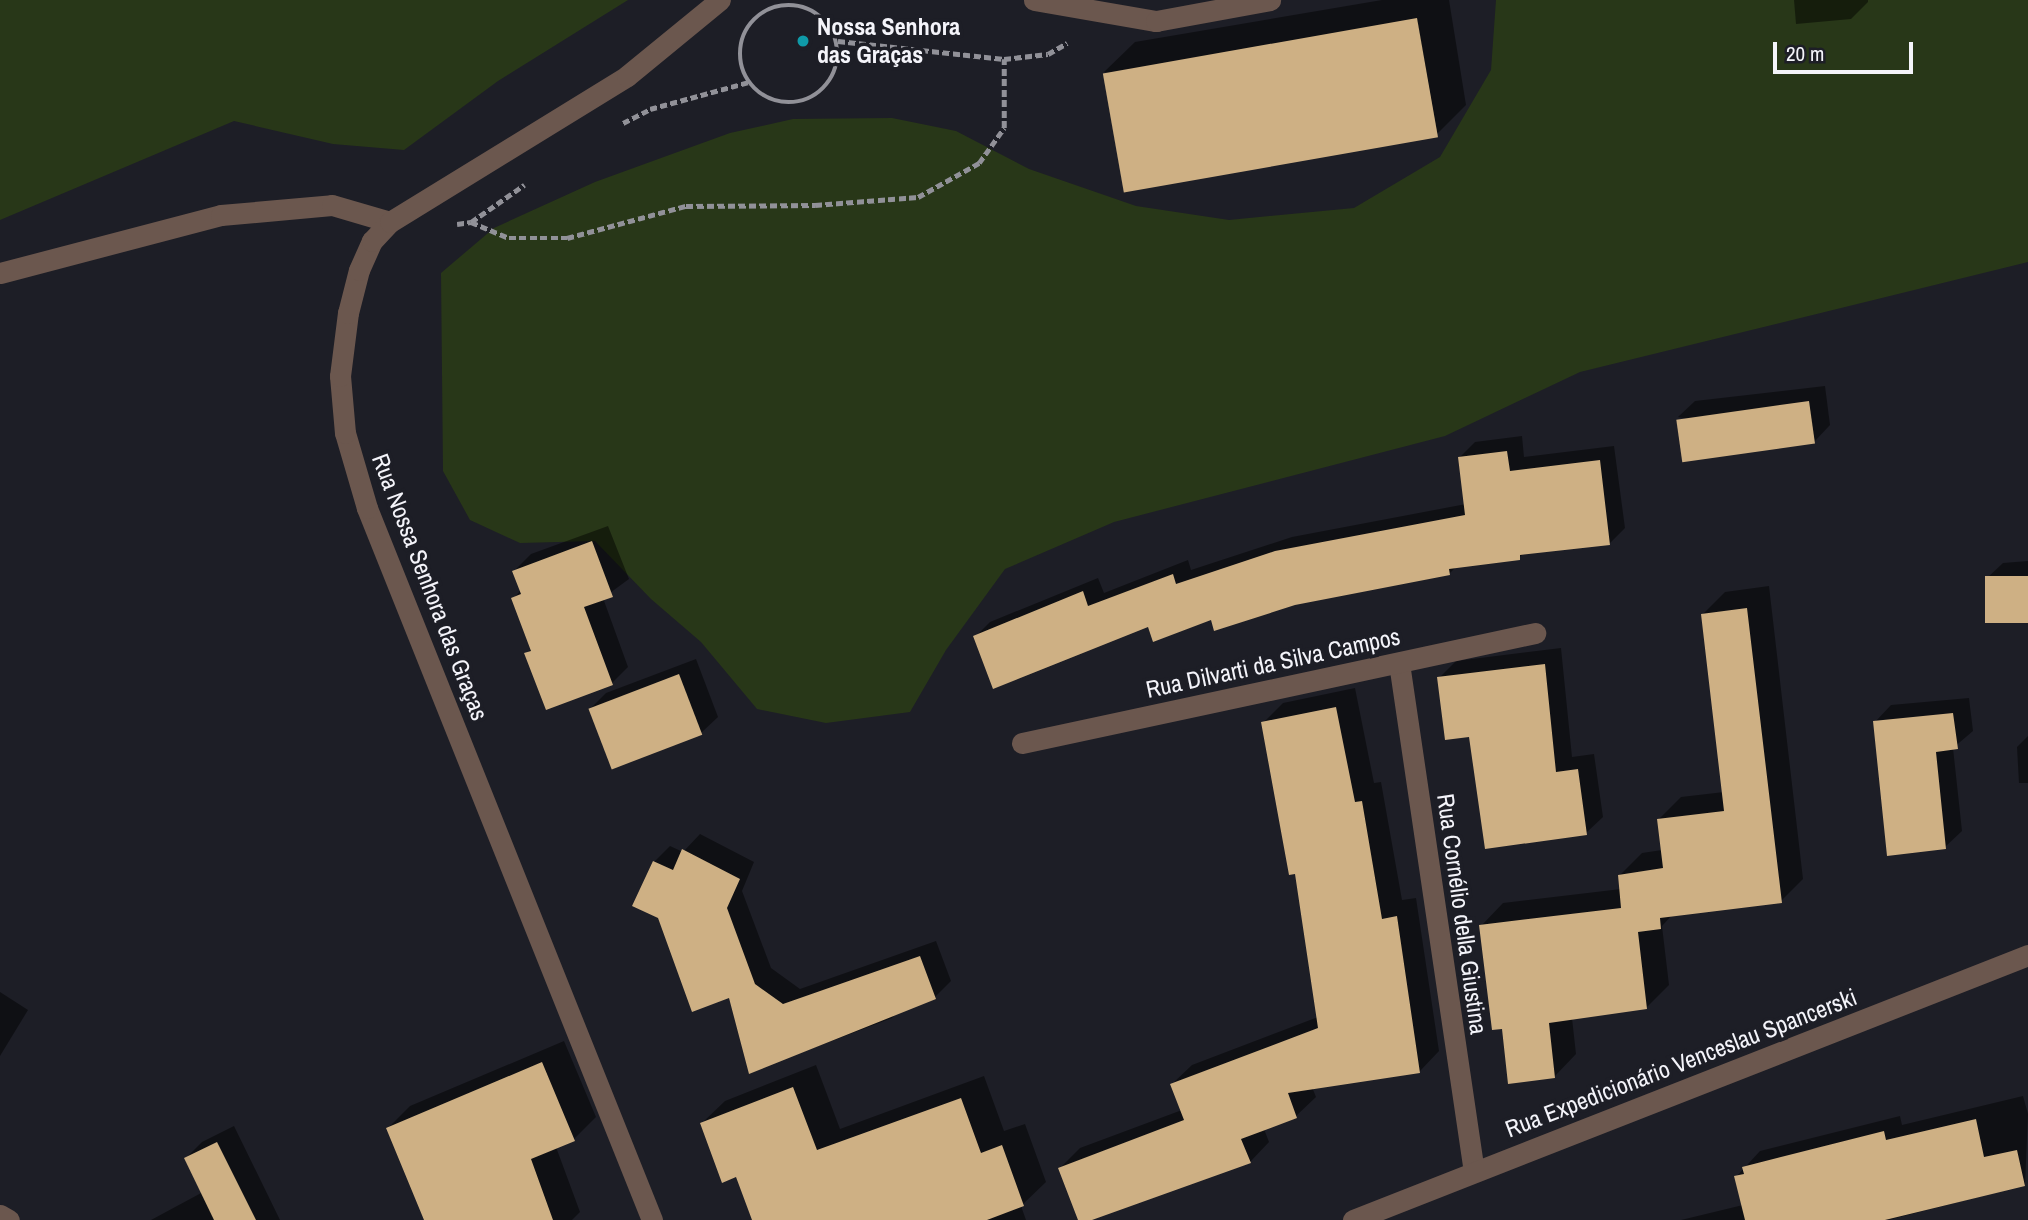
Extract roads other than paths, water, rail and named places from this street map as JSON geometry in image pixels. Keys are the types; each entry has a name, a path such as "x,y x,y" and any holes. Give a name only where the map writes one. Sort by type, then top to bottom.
{"street":[{"name":"Rua Nossa Senhora das Graças","path":"652,1220 368,508 345,433 340,376 348,313 372,241 390,222 617,83 720,0"},
{"path":"1034,0 1111,16 1156,21 1270,0"},
{"path":"0,272 221,215 332,205 390,222"},
{"name":"Rua Dilvarti da Silva Campos","path":"1022,743 1535,634"},
{"name":"Rua Cornélio della Giustina","path":"1399,663 1474,1172"},
{"name":"Rua Expedicionário Venceslau Spancerski","path":"1353,1220 2028,955"},
{"path":"0,1215 9,1220"}],"place":[{"name":"Nossa Senhora das Graças","path":"803,41"}]}
